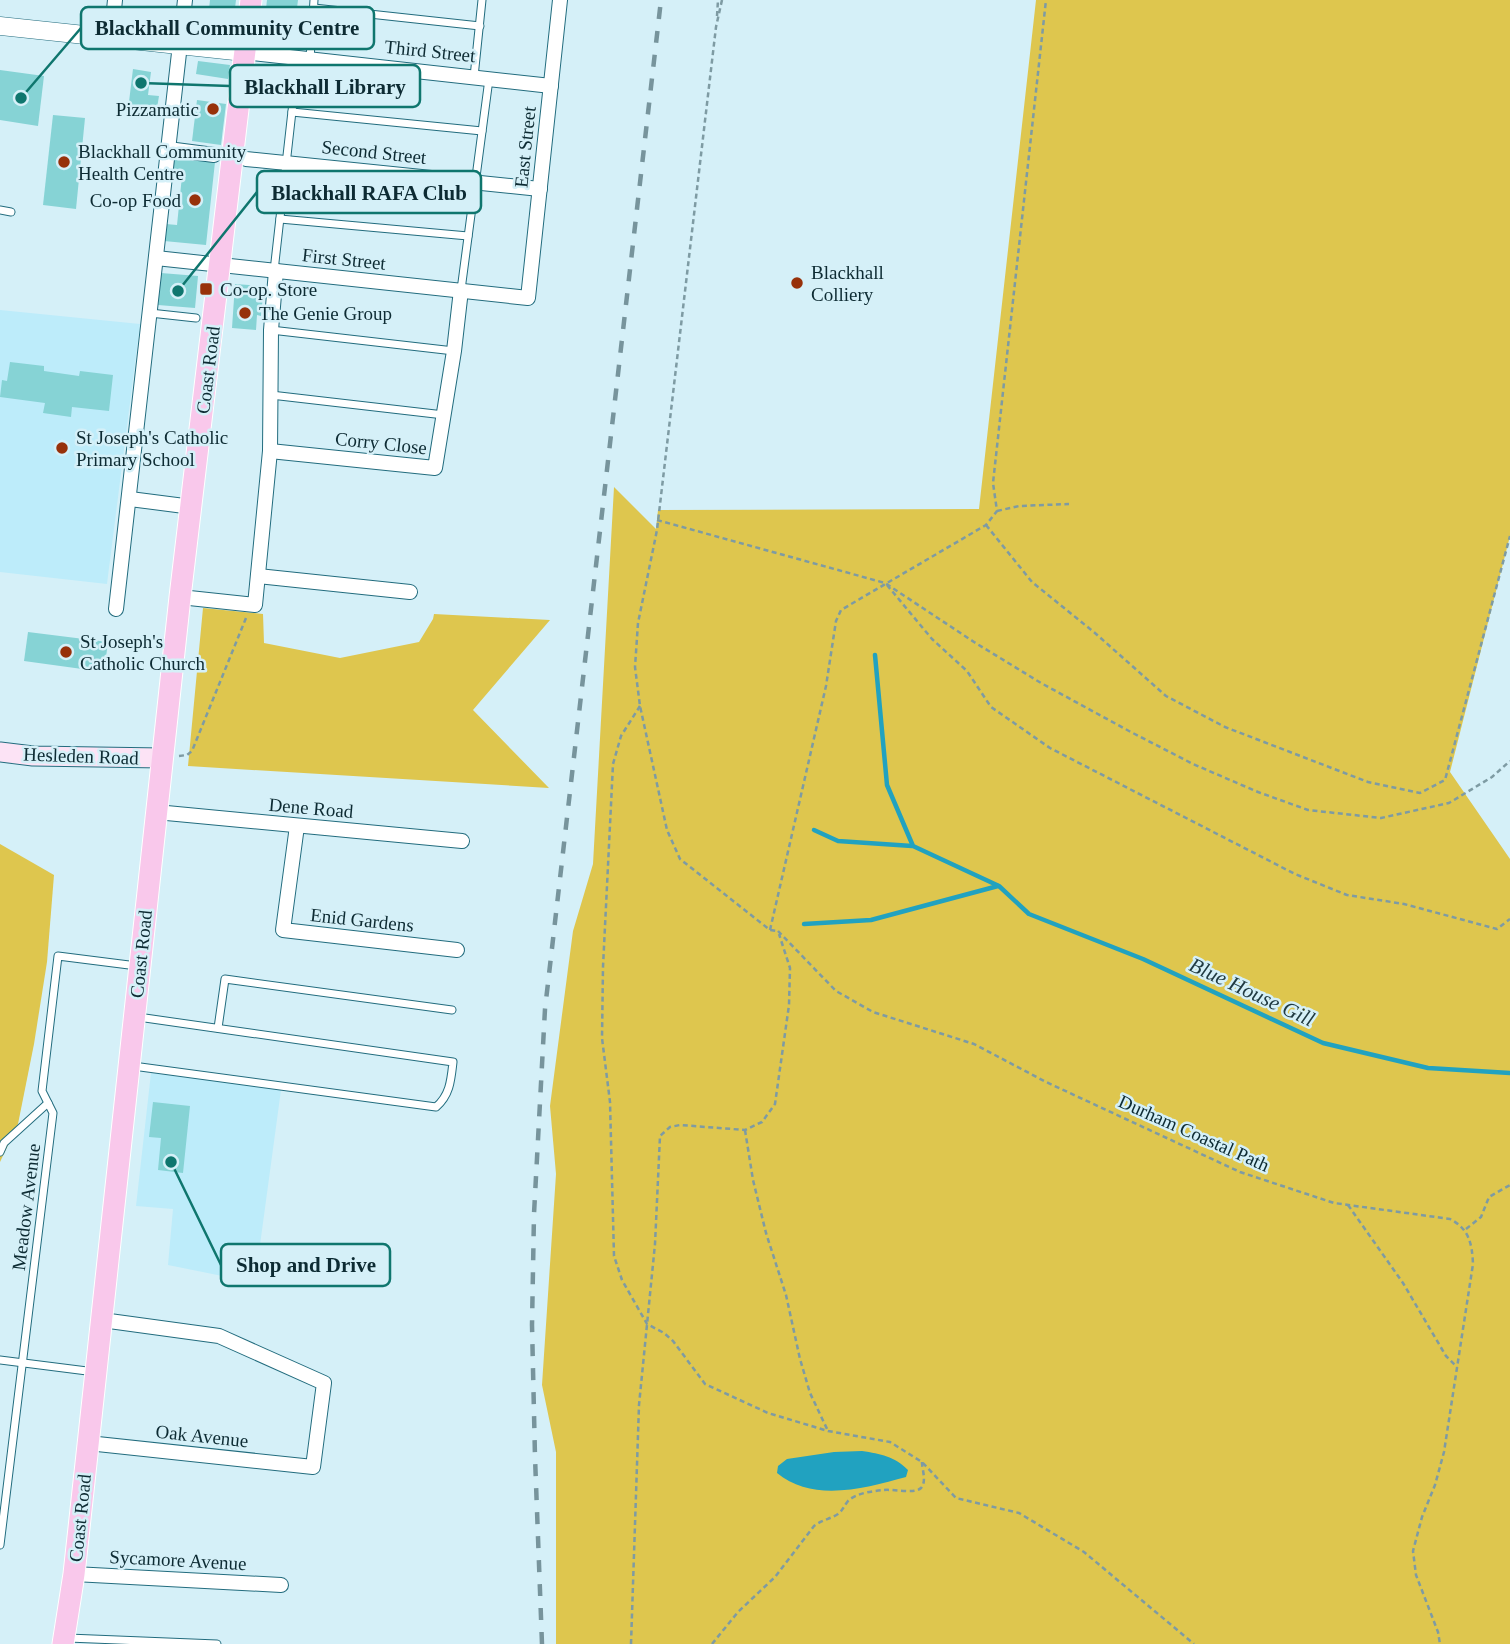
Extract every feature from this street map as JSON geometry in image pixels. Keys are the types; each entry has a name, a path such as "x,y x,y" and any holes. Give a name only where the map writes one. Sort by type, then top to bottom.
{"main road":[{"name":"Coast Road","path":"64,1641 74,1574 180,597 251,0"},
{"name":"Hesleden Road","path":"0,752 33,756 162,758"}],"street":[{"path":"111,39 115,0"},
{"path":"116,609 185,0"},
{"name":"East Street","path":"528,298 560,0"},
{"name":"Third Street","path":"0,26 551,86"},
{"path":"168,149 214,155"},
{"name":"Second Street","path":"246,159 540,188"},
{"name":"First Street","path":"156,258 528,298"},
{"path":"180,597 254,605 270,451 271,330 275,271"},
{"name":"Corry Close","path":"270,451 435,468 461,290"},
{"path":"130,499 191,507"},
{"path":"258,576 410,592"},
{"name":"Dene Road","path":"156,812 463,841"},
{"name":"Enid Gardens","path":"297,826 284,930 457,950"},
{"name":"Oak Avenue","path":"88,1443 313,1468 324,1383 219,1336 102,1320"},
{"name":"Sycamore Avenue","path":"74,1574 281,1585"}],"lane":[{"path":"461,290 482,131 482,0"},
{"path":"275,271 292,112 314,4 480,26"},
{"path":"292,112 482,131"},
{"path":"0,210 11,212"},
{"path":"280,219 468,236"},
{"path":"150,313 196,318"},
{"path":"271,330 454,351"},
{"path":"271,395 443,415"},
{"name":"Meadow Avenue","path":"0,1545 53,1113 42,1091 58,956 140,967"},
{"path":"218,1028 225,979 452,1010"},
{"path":"129,1066 436,1107 445,1099 453,1062 134,1017"},
{"path":"0,1152 2,1142 48,1103"},
{"path":"0,1360 96,1372"},
{"path":"64,1641 217,1644"}],"path":[{"path":"631,1644 639,1405 655,1244 660,1136 670,1127 680,1125 745,1130 762,1122 775,1104 789,1005 790,968 778,931 770,930 680,859 667,830 640,706 635,667 638,624 657,520 720,0"},
{"path":"997,511 993,483 1046,0"},
{"path":"770,930 825,685 836,621 841,610 986,525 997,511 1018,506 1069,504"},
{"path":"657,520 885,583 997,656 1129,731 1203,768 1308,810 1381,818 1449,803 1492,777 1510,761"},
{"path":"986,525 1032,582 1166,696 1225,727 1356,778 1420,793 1445,779 1510,536"},
{"path":"885,583 932,639 967,671 991,707 1050,748 1295,874 1347,895 1404,904 1497,929 1510,919"},
{"path":"162,758 187,755 192,751 246,618 249,604"},
{"path":"640,706 621,736 613,764 603,967 602,1038 610,1102 614,1256 622,1280 648,1324 673,1341 705,1384 768,1413 828,1432 890,1442 922,1462 956,1498 1019,1513 1084,1552 1194,1644"},
{"name":"Durham Coastal Path","path":"778,931 836,991 873,1012 974,1044 1046,1082 1240,1172 1334,1203 1450,1219 1466,1229"},
{"path":"745,1130 752,1180 786,1295 800,1359 810,1393 828,1432"},
{"path":"1440,1644 1416,1575 1413,1551 1444,1452 1473,1264 1472,1247 1466,1229 1481,1217 1489,1197 1510,1185"},
{"path":"1348,1205 1403,1283 1446,1356 1457,1368"},
{"path":"712,1644 738,1612 775,1577 814,1526 821,1520 841,1512 847,1502 856,1496 883,1490 917,1491 922,1487 925,1478 922,1462"}],"shaded area":[{"path":"1036,0 1510,0 1510,536 1450,772 1510,859 1510,1644 556,1644 556,1452 542,1385 556,1174 550,1106 573,931 593,864 614,487 656,529 658,510 979,509"},
{"name":"St Joseph's Catholic Primary School","path":"0,310 140,324 107,584 0,572"},
{"path":"203,608 263,614 264,643 340,658 419,642 434,614 550,620 473,710 549,788 188,766"},
{"path":"0,844 54,875 47,962 34,1044 18,1124 0,1162"},
{"path":"151,1073 281,1090 257,1267 247,1281 168,1265 173,1209 136,1206"}],"water":[{"path":"862,1451 898,1462 908,1470 906,1477 857,1488 823,1490 807,1488 777,1473 778,1466 787,1459"}],"building":[{"path":"210,0 236,0 231,39 206,36"},
{"path":"267,0 298,0 292,47 262,43"},
{"path":"198,61 230,65 228,79 196,74"},
{"path":"133,69 151,72 148,95 159,96 156,114 128,110"},
{"path":"0,70 44,76 38,126 0,120"},
{"path":"197,100 226,104 221,145 192,141"},
{"name":"Blackhall Community Health Centre","path":"53,115 85,118 76,209 43,205"},
{"name":"Co-op Food","path":"172,158 215,162 206,245 164,241 166,224 177,225 182,176 171,175"},
{"path":"161,273 198,276 195,308 158,305"},
{"path":"235,284 264,286 261,316 257,315 256,330 232,328"},
{"path":"10,362 44,366 44,371 79,376 80,371 113,375 109,411 72,407 71,417 43,413 45,403 0,397 2,380 7,381"},
{"name":"St Joseph's Catholic Church","path":"28,632 108,642 104,672 24,661"},
{"path":"153,1102 190,1106 183,1173 158,1170 161,1138 149,1137"}],"waterway":[{"name":"Blue House Gill","path":"875,655 887,785 913,846 999,886 1029,914 1143,959 1323,1043 1428,1068 1510,1073"},
{"name":"Blue House Gill","path":"814,830 838,841 912,846"},
{"name":"Blue House Gill","path":"804,924 871,920 998,886"}],"railway":[{"path":"542,1644 532,1325 534,1214 545,1009 661,0"}],"place":[{"name":"Blackhall Library","path":"141,83"},
{"name":"Blackhall Community Centre","path":"21,98"},
{"name":"Pizzamatic","path":"213,109"},
{"name":"Blackhall Community Health Centre","path":"64,162"},
{"name":"Co-op Food","path":"195,200"},
{"name":"Blackhall Colliery","path":"797,283"},
{"name":"Co-op. Store","path":"206,289"},
{"name":"Blackhall RAFA Club","path":"178,291"},
{"name":"The Genie Group","path":"245,313"},
{"name":"St Joseph's Catholic Primary School","path":"62,448"},
{"name":"St Joseph's Catholic Church","path":"66,652"},
{"name":"Shop and Drive","path":"171,1162"}]}
